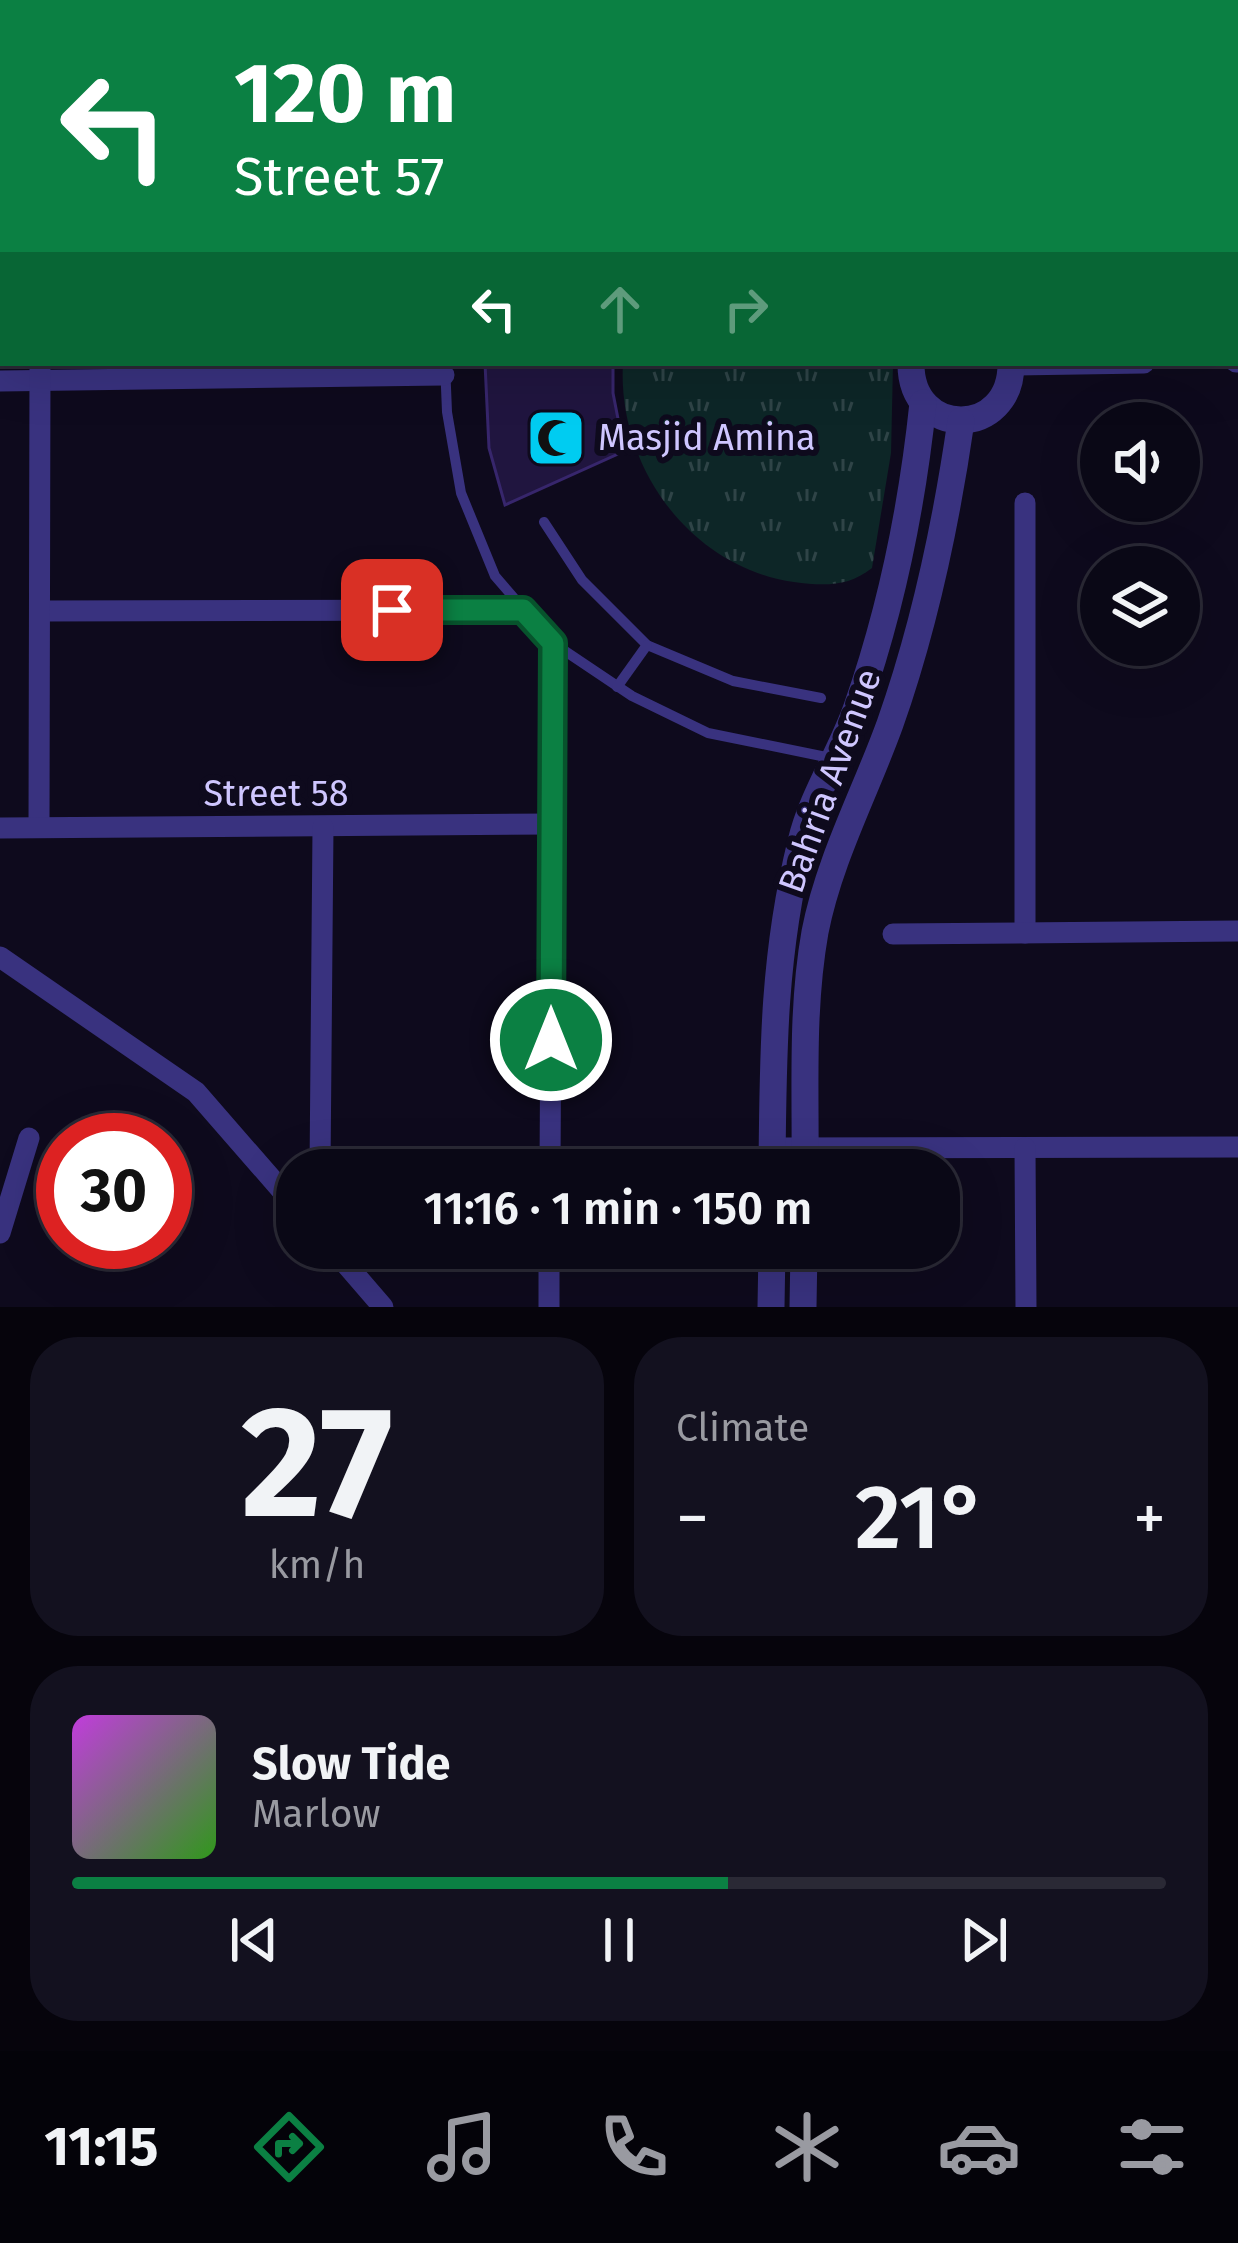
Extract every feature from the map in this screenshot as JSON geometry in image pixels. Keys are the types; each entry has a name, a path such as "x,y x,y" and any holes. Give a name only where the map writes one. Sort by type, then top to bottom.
{"street":[{"path":"911,366 922,403 946,419 961,421 978,418 1004,398 1012,366"},
{"path":"0,380 40,372 445,369"},
{"path":"39,827 40,372"},
{"name":"Bahria Avenue","path":"772,1149 772,1027 782,925 802,836 856,712 888,611 912,506 922,403"},
{"name":"Bahria Avenue","path":"805,1149 804,1031 816,929 842,843 890,724 923,621 961,421"},
{"path":"1025,502 1025,932"},
{"path":"41,611 523,610"},
{"path":"550,1149 553,643"},
{"name":"Street 58","path":"0,828 552,824"},
{"path":"320,1149 323,827"},
{"path":"893,934 1238,932"},
{"path":"0,957 196,1092 276,1184"},
{"path":"0,1233 29,1138"},
{"path":"960,1151 1238,1147"},
{"path":"1024,1148 1026,1307"},
{"path":"350,1269 383,1307"},
{"path":"549,1269 549,1307"},
{"path":"771,1307 772,1269"},
{"path":"803,1307 804,1269"}],"lane":[{"path":"445,369 461,493 495,576 553,643 617,687 708,733 834,759"},
{"path":"544,522 582,580 646,645 733,681 821,698"},
{"path":"617,687 646,645"}],"green space":[{"path":"623,366 893,366 891,453 872,568 854,579 815,584 756,572 722,556 667,505 632,438"}],"building":[{"name":"Masjid Amina","path":"485,366 613,366 613,393 629,449 505,505 489,448"}],"place":[{"name":"Masjid Amina","path":"556,438"}],"route":[{"path":"392,610 523,610 553,643 551,1040"}]}
